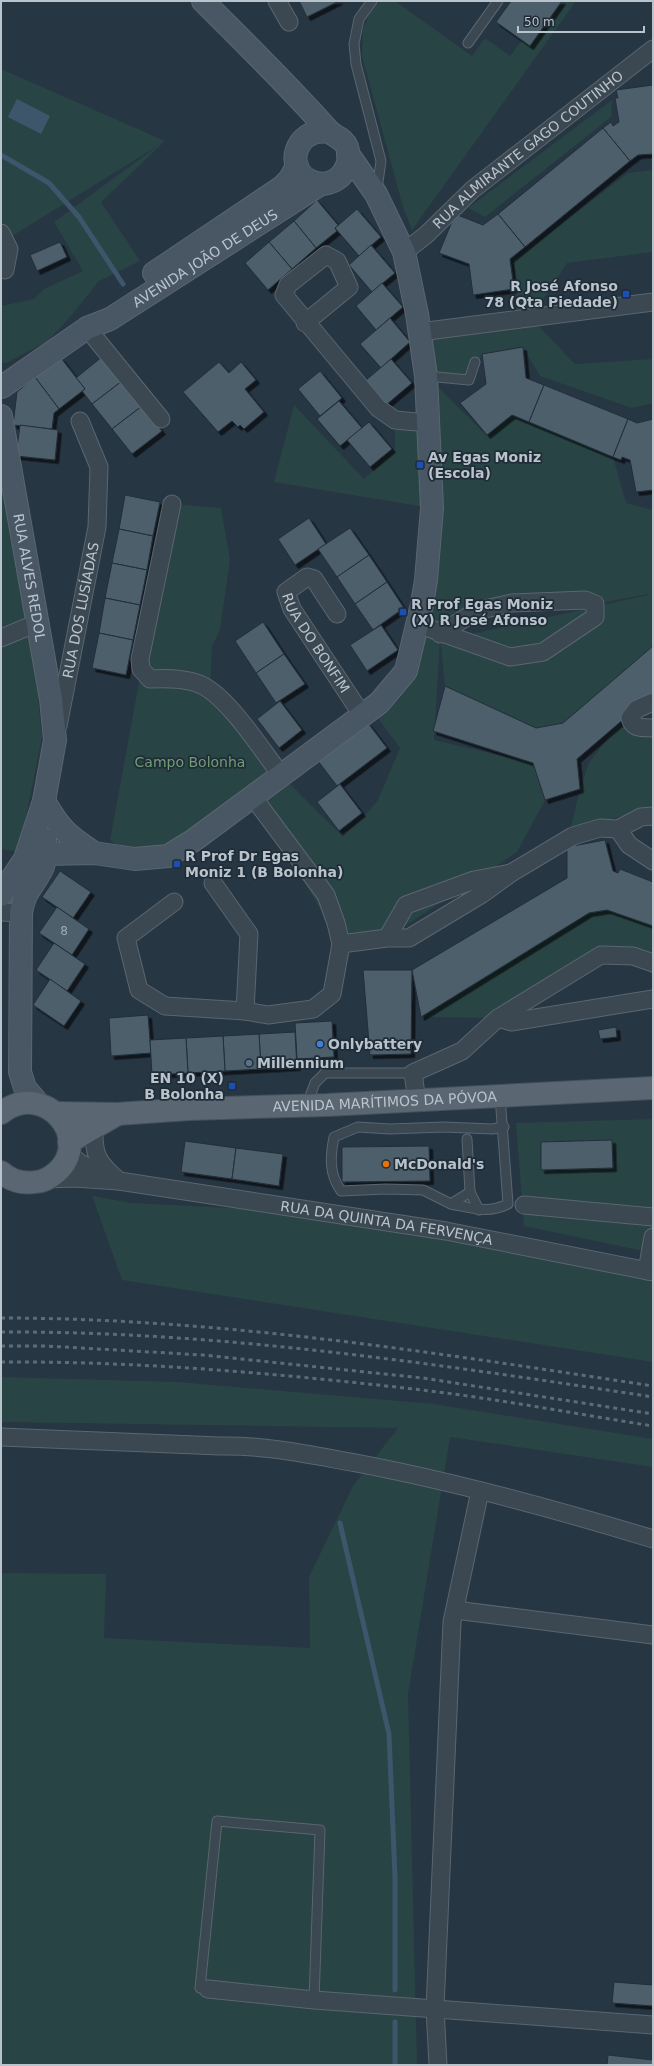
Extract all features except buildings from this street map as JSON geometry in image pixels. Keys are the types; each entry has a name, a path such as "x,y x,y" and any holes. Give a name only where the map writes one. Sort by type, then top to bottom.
{"main road":[{"name":"AVENIDA MARÍTIMOS DA PÓVOA","path":"1,1113 13,1105 27,1102 47,1108 117,1114 189,1109 417,1101 653,1088"},
{"path":"1,1172 14,1180 26,1183 38,1182 47,1179 59,1170 69,1147 67,1130 47,1108"},
{"name":"AVENIDA MARÍTIMOS DA PÓVOA","path":"69,1147 94,1126 117,1114"}],"street":[{"path":"41,851 94,852 135,859 168,856 194,840 378,703 406,671 426,580 432,508 426,376 420,332 404,252 376,194 348,154 342,140 329,132 302,101 203,1"},
{"path":"277,1 289,22"},
{"name":"RUA ALMIRANTE GAGO COUTINHO","path":"404,252 426,235 472,190 653,49"},
{"path":"302,101 304,137"},
{"path":"329,132 316,131 304,137 296,150 297,166 306,178 330,180 376,194"},
{"path":"330,180 348,163 348,154"},
{"name":"AVENIDA JOÃO DE DEUS","path":"87,328 102,308 282,187 290,179 297,166"},
{"name":"AVENIDA JOÃO DE DEUS","path":"1,392 87,328 110,319 330,180"},
{"path":"1,233 9,249 5,270"},
{"path":"420,332 653,302"},
{"path":"305,322 378,408 395,420 428,424"},
{"path":"87,328 161,419"},
{"name":"RUA ALVES REDOL","path":"1,416 51,699 55,740"},
{"name":"RUA DOS LUSÍADAS","path":"1,895 25,859 41,851 44,801 97,527 99,467 80,421"},
{"path":"172,504 140,659 141,669 150,679 170,678 194,682 210,689 229,709 281,775"},
{"name":"RUA DO BONFIM","path":"337,614 314,579 307,577 286,592 292,609 362,715"},
{"path":"417,624 440,634 510,657 543,652 595,617 595,604 585,600 512,603 476,611 458,620 440,634"},
{"path":"1,638 37,623"},
{"path":"653,702 637,709 630,718 631,723 636,727 653,728"},
{"path":"174,902 126,938 138,990 166,1006 245,1011 268,1015 313,1009 332,994 342,944 326,895 253,796"},
{"path":"44,801 57,825 68,836 94,852"},
{"path":"342,944 387,938 409,938 482,894 511,873 574,836 600,828 618,829 641,817 653,816"},
{"path":"618,829 629,845 653,861"},
{"path":"47,1108 26,1088 20,1072 11,912 22,902 31,884 41,851 68,836"},
{"path":"387,938 406,905 474,880 511,873"},
{"path":"213,883 249,934 245,1011"},
{"path":"417,1101 413,1073 462,1051 498,1018 601,955 633,956 653,963"},
{"path":"498,1018 511,1022 653,999"},
{"path":"94,1126 93,1142 96,1156 103,1168 119,1181"},
{"name":"RUA DA QUINTA DA FERVENÇA","path":"69,1147 80,1163 119,1181"},
{"name":"RUA DA QUINTA DA FERVENÇA","path":"47,1179 74,1178 119,1181 446,1231 650,1272"},
{"path":"524,1205 653,1217"},
{"path":"650,1272 653,1237"},
{"path":"1,1437 250,1446 395,1471 563,1511 653,1539"},
{"path":"438,2065 435,2008 452,1622 480,1491"},
{"path":"455,1610 653,1635"},
{"path":"204,1989 314,2000 653,2025"}],"lane":[{"path":"372,1 359,19 354,44 356,64 381,161 376,194"},
{"path":"468,43 498,1"},
{"path":"426,376 469,380 475,362"},
{"path":"307,1104 315,1083 325,1073 413,1073"},
{"path":"500,1096 504,1127 508,1204 495,1210 479,1210 451,1204 423,1190 386,1189 341,1191 334,1181 330,1156 334,1138 358,1127 390,1129 444,1127 492,1129 504,1127"},
{"path":"467,1139 470,1192 479,1210"},
{"path":"451,1204 470,1192"},
{"path":"204,1989 217,1821 320,1830 314,2000"}],"green space":[{"path":"379,1 395,1 472,56 485,38 510,56 522,40 531,46 562,1 576,1 412,230 403,207 362,56 363,29 370,13"},
{"path":"1,69 165,141 101,202 140,261 99,281 48,341 6,363 1,363 1,306 34,299 44,289 83,271 54,222 159,145 4,241 1,233"},
{"path":"612,100 611,117 485,217 468,208"},
{"name":"Campo Bolonha","path":"653,171 653,252 567,263 531,318 575,364 653,359 653,403 632,408 540,376 523,347 482,354 469,380 427,376 486,435 512,415 613,457 626,503 653,510 653,646 563,723 536,728 445,686 440,638 434,740 533,763 545,800 517,852 387,938 341,944 261,809 280,776 194,840 135,859 110,840 172,504 221,508 230,560 220,630 212,646 210,689 281,775 343,837 377,802 400,748 371,709 406,671 431,508 274,482 294,405 364,479 395,451 395,420 428,423 420,332 530,317 516,309 514,260 628,173","holes":["648,595 444,640 458,620 585,600 595,604"]},
{"path":"1,422 51,699 38,699 42,737 19,852 1,849"},
{"path":"618,724 653,726 653,807 570,831 580,789 589,763"},
{"path":"607,910 653,926 653,960 601,955 498,1018 421,1017 589,913"},
{"path":"653,1119 653,1253 524,1226 516,1123"},
{"path":"92,1196 132,1203 313,1212 653,1272 653,1362 122,1280"},
{"path":"1,1377 178,1382 434,1404 653,1439 653,1467 450,1437 408,1694 417,2065 1,2065 1,1573 106,1574 104,1638 310,1648 309,1577 353,1486 398,1428 1,1422"}],"water":[{"path":"17,99 50,116 41,134 8,117"}],"waterway":[{"path":"1,155 49,183 79,217 123,284"},
{"path":"340,1523 389,1734 395,1877 395,1990"},
{"path":"395,2022 395,2065"}],"railway":[{"path":"1,1318 165,1324 247,1331 410,1350 653,1386"},
{"path":"1,1332 83,1333 247,1343 410,1362 653,1397"},
{"path":"1,1346 46,1346 203,1355 423,1378 653,1414"},
{"path":"1,1362 54,1362 159,1366 370,1384 509,1402 653,1426"}],"place":[{"name":"R José Afonso 78 (Qta Piedade)","path":"626,294"},
{"name":"Av Egas Moniz (Escola)","path":"420,465"},
{"name":"R Prof Egas Moniz (X) R José Afonso","path":"403,612"},
{"name":"R Prof Dr Egas Moniz 1 (B Bolonha)","path":"177,864"},
{"name":"Onlybattery","path":"320,1044"},
{"name":"Millennium","path":"249,1063"},
{"name":"EN 10 (X) B Bolonha","path":"232,1086"},
{"name":"McDonald's","path":"386,1164"}]}
